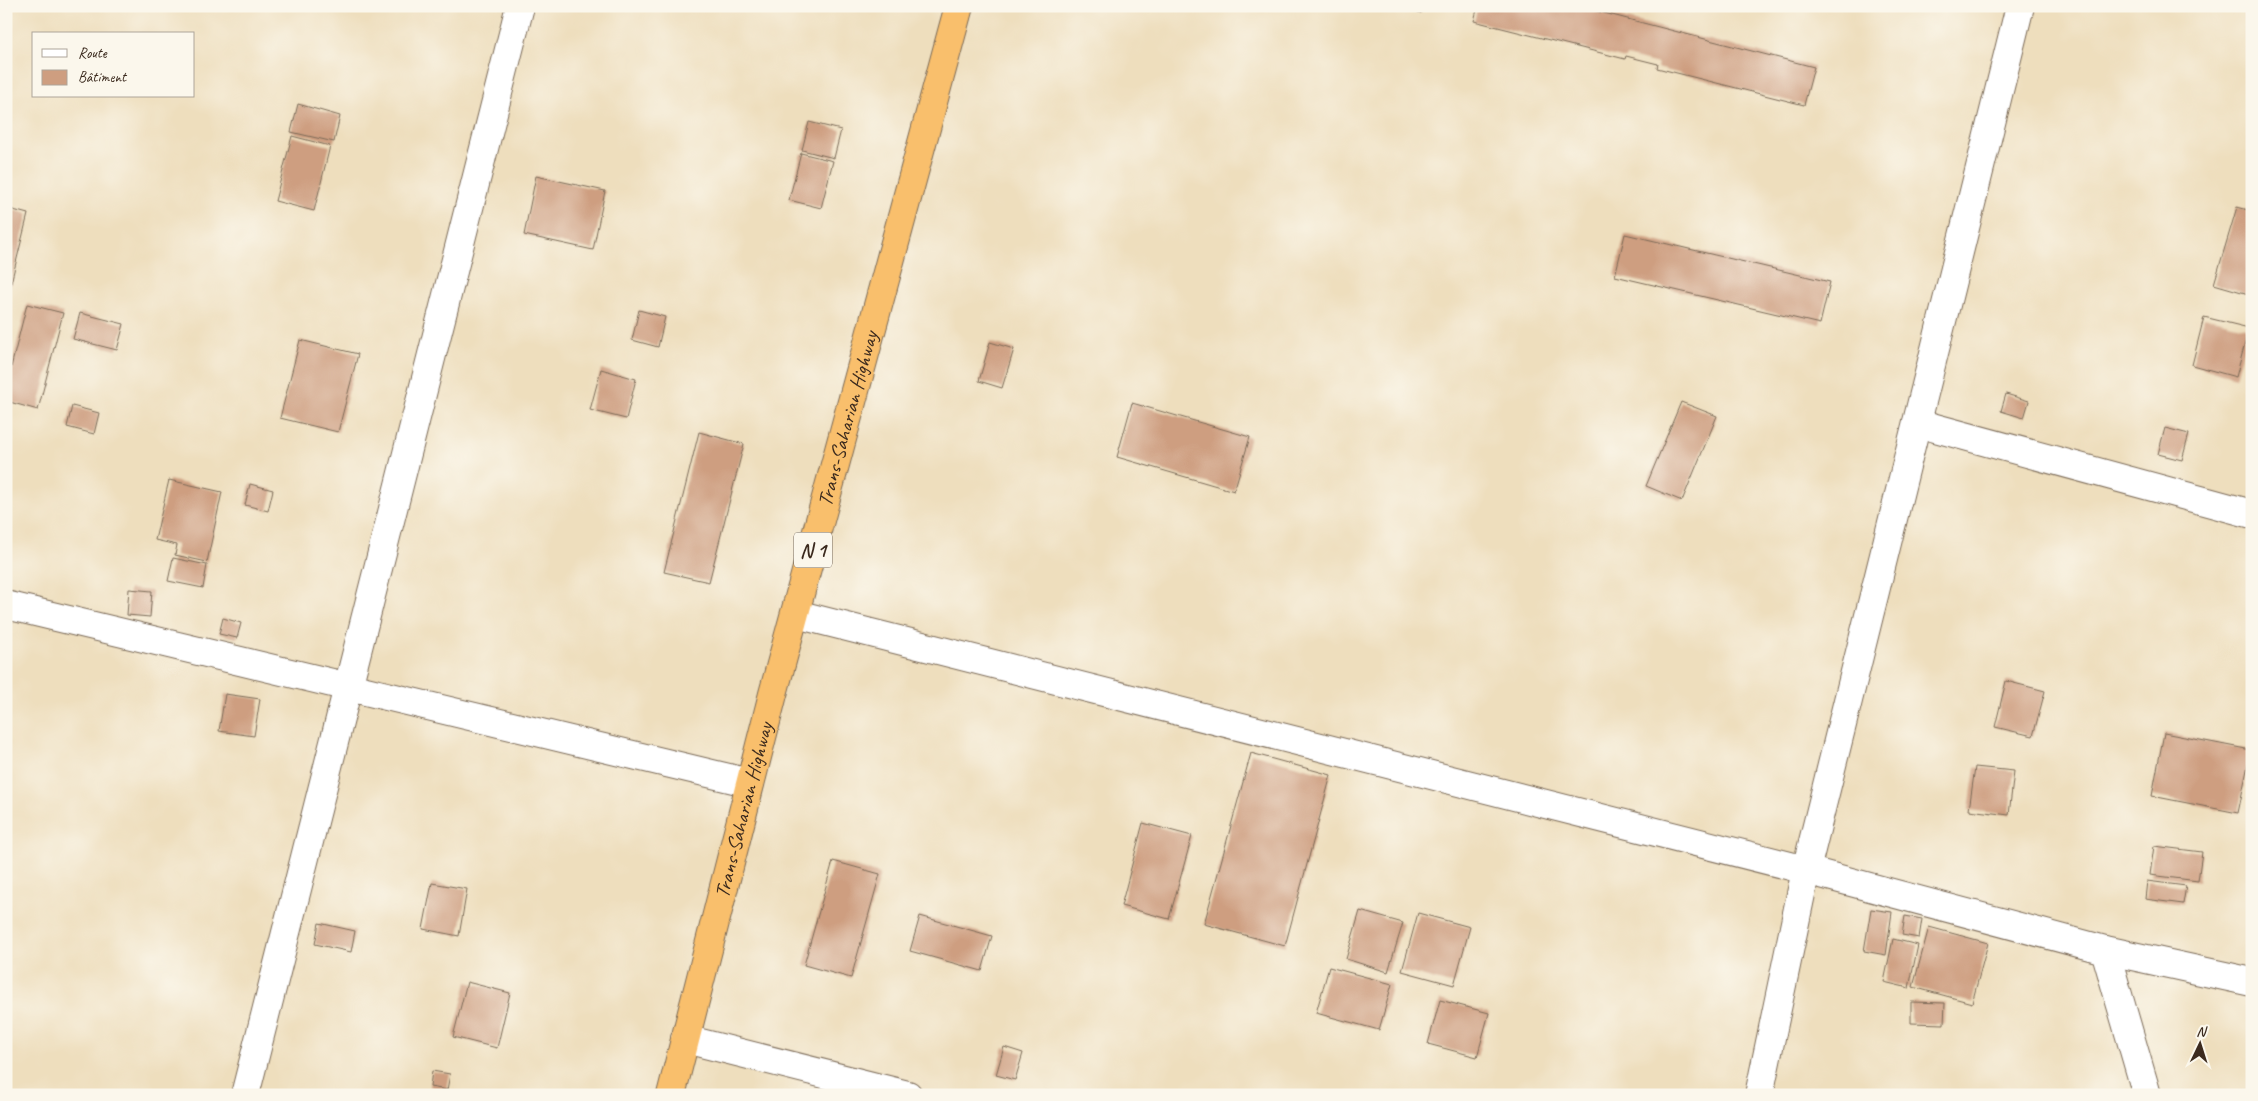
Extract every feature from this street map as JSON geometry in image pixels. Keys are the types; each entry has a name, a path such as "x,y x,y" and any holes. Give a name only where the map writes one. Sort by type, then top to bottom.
{"highway":[{"name":"Trans-Saharian Highway","path":"671,1095 750,783 959,6"}],"street":[{"path":"245,1095 520,6"},
{"path":"1759,1095 1806,870 2020,6"},
{"path":"1917,423 2252,514"},
{"path":"6,605 750,783"},
{"path":"796,614 1806,870 2105,950 2252,982"},
{"path":"2105,950 2147,1095"},
{"path":"685,1039 908,1095"}],"building":[{"path":"1401,6 1424,6 1421,13"},
{"path":"1478,6 1577,6 1814,67 1804,105 1657,68 1658,64 1626,56 1625,59 1474,21"},
{"path":"298,104 340,116 334,142 291,132"},
{"path":"809,122 841,130 834,158 802,150"},
{"path":"292,136 330,146 314,211 275,201"},
{"path":"801,153 833,161 821,208 789,200"},
{"path":"536,176 605,191 593,250 524,235"},
{"path":"2237,207 2252,211 2252,295 2214,284"},
{"path":"6,208 28,214 9,291 6,290"},
{"path":"1625,234 1830,282 1820,324 1615,276"},
{"path":"27,304 63,313 38,410 6,401 6,387"},
{"path":"639,310 665,317 658,347 632,340"},
{"path":"80,313 124,324 117,350 73,339"},
{"path":"2204,317 2249,328 2236,377 2192,365"},
{"path":"300,340 358,354 338,432 280,418"},
{"path":"990,342 1014,349 1002,388 979,381"},
{"path":"601,369 636,379 626,419 590,410"},
{"path":"2006,394 2029,401 2024,418 2001,411"},
{"path":"1681,402 1717,416 1682,501 1646,486"},
{"path":"1132,403 1250,437 1234,491 1117,457"},
{"path":"72,406 99,413 94,434 67,427"},
{"path":"2165,428 2189,434 2182,460 2158,454"},
{"path":"699,432 744,444 709,582 664,572"},
{"path":"169,480 222,492 207,562 175,555 177,545 155,540"},
{"path":"250,484 273,490 268,511 245,505"},
{"path":"173,558 207,565 203,588 168,581"},
{"path":"129,589 152,591 150,617 127,615"},
{"path":"223,618 241,623 237,638 219,634"},
{"path":"2006,681 2045,691 2033,736 1995,727"},
{"path":"225,694 260,699 254,736 219,731"},
{"path":"2164,733 2251,750 2238,813 2152,796"},
{"path":"1251,753 1331,775 1285,946 1204,924"},
{"path":"1975,767 2014,771 2009,815 1969,810"},
{"path":"1143,823 1192,836 1169,919 1121,906"},
{"path":"2154,846 2202,852 2198,881 2150,875"},
{"path":"833,861 880,874 851,978 804,965"},
{"path":"2147,881 2186,886 2183,904 2145,899"},
{"path":"432,883 467,889 459,936 423,929"},
{"path":"1871,909 1892,912 1886,955 1864,951"},
{"path":"1360,911 1403,923 1388,972 1346,959"},
{"path":"1418,913 1470,927 1454,985 1402,971"},
{"path":"920,916 992,936 982,971 910,951"},
{"path":"1905,916 1922,919 1919,938 1902,935"},
{"path":"319,923 355,931 351,952 315,944"},
{"path":"1929,927 1988,943 1972,1003 1913,987"},
{"path":"1893,939 1918,945 1909,988 1884,982"},
{"path":"1329,967 1392,984 1379,1030 1316,1013"},
{"path":"467,982 510,993 497,1048 453,1037"},
{"path":"1440,1000 1489,1013 1477,1057 1428,1044"},
{"path":"1911,1002 1945,1003 1944,1024 1911,1023"},
{"path":"1004,1047 1023,1053 1015,1080 996,1075"},
{"path":"432,1071 450,1074 447,1090 430,1087"}]}
